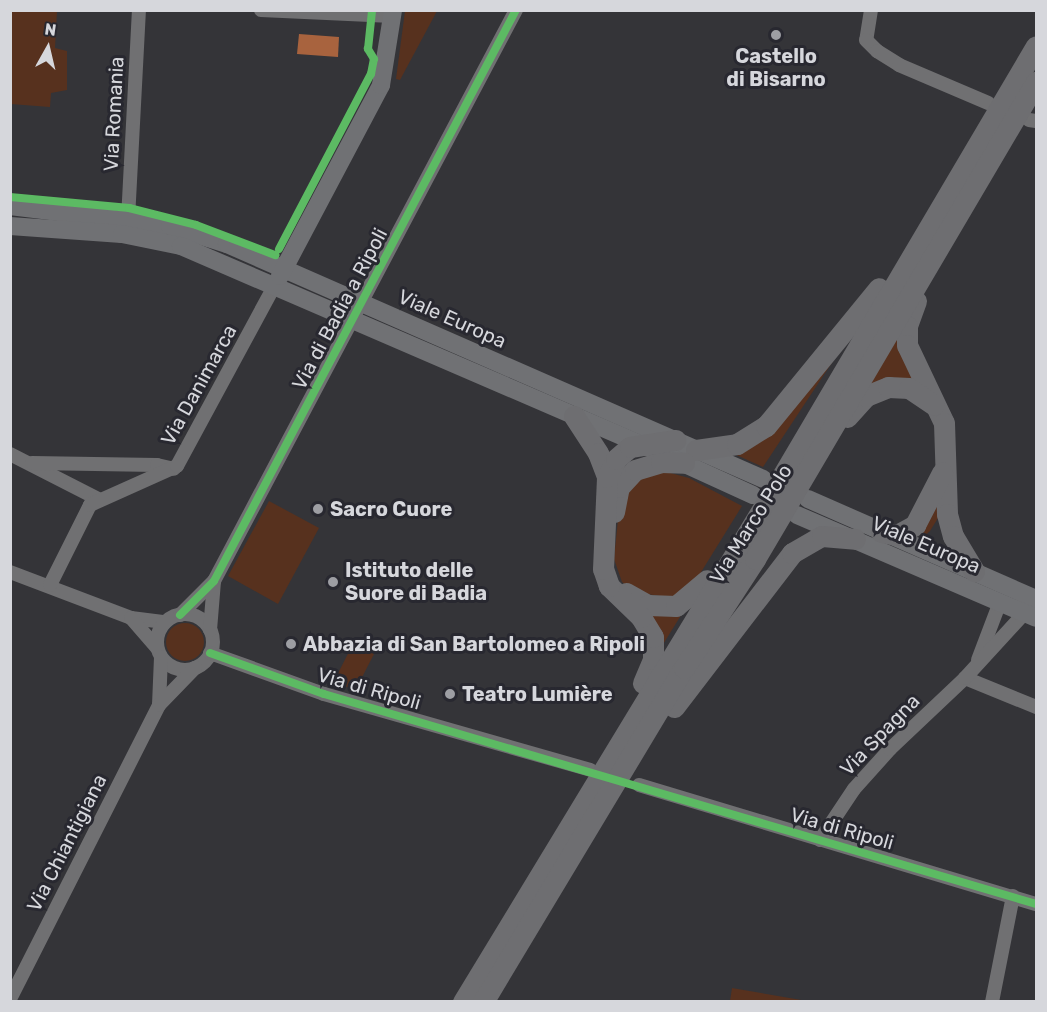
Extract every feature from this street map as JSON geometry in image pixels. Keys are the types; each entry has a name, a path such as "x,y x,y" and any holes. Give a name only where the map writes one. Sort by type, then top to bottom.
{"highway":[{"name":"Via Marco Polo","path":"463,1002 628,748 755,559 805,454 931,240 1036,46"},
{"name":"Via Marco Polo","path":"931,240 1036,82"},
{"path":"931,240 906,333 912,359 940,412 946,433 944,470 950,530 974,571"},
{"path":"730,556 693,596 676,606 656,607 639,601 617,582 611,542 619,487 631,473 647,465 737,444 766,426 931,240"},
{"path":"805,454 858,403 880,389 909,388 940,412"},
{"path":"574,416 598,453 606,477 603,569 615,593 645,622 655,647 628,748"},
{"path":"606,477 620,455 640,444 675,440"},
{"name":"Via Marco Polo","path":"628,748 730,556 805,454"},
{"path":"881,532 897,535 915,525 944,470"},
{"path":"628,748 678,702 792,553 822,536 855,539"},
{"name":"Via Marco Polo","path":"483,1002 594,802"}],"main road":[{"path":"275,285 381,85 393,13"},
{"name":"Viale Europa","path":"10,206 128,219 192,231 285,267 358,311 574,416 640,444 690,456 763,479"},
{"name":"Viale Europa","path":"10,226 148,238 193,250 275,285 358,311 675,440 690,456 753,495"},
{"name":"Viale Europa","path":"802,507 881,532 974,571 1034,607 995,599 855,539 802,507"}],"street":[{"name":"Via Romania","path":"128,219 139,10"},
{"path":"261,10 393,13"},
{"name":"Via di Badia a Ripoli","path":"180,615 214,581 516,10"},
{"path":"871,10 866,40 877,51 899,65 988,103"},
{"name":"Via Danimarca","path":"98,499 174,469 275,285"},
{"path":"10,454 32,463 98,499 87,509 50,585"},
{"path":"32,463 157,465 174,469"},
{"path":"10,572 50,585 131,618 165,622"},
{"name":"Via di Badia a Ripoli","path":"210,630 214,581"},
{"name":"Via Spagna","path":"977,664 995,599"},
{"name":"Via Spagna","path":"820,840 854,789 890,749 965,678 1034,607"},
{"path":"131,618 159,652 179,670 195,668 210,653 210,630 197,618 180,615 165,622 159,631 159,652"},
{"name":"Via Chiantigiana","path":"159,652 159,705"},
{"name":"Via di Ripoli","path":"210,653 324,694 590,770"},
{"name":"Via Chiantigiana","path":"10,999 159,705 195,668"},
{"path":"965,678 1036,706"},
{"name":"Via di Ripoli","path":"639,785 1036,904"},
{"path":"992,1002 1013,896"}],"shaded area":[{"path":"10,11 57,11 55,48 67,51 67,90 51,93 50,107 11,104"},
{"path":"405,11 437,11 400,80 396,79"},
{"path":"299,34 339,37 338,57 297,54"},
{"path":"899,331 917,383 868,384"},
{"path":"835,358 763,467 732,453"},
{"path":"663,471 689,478 742,506 690,590 679,599 634,592 622,582 614,559 620,500 637,478"},
{"path":"939,499 938,518 930,531 923,537 912,531"},
{"path":"269,501 319,528 278,604 228,576"},
{"path":"645,611 683,612 662,646"},
{"path":"185,623 198,629 204,642 198,655 185,661 172,655 166,642 172,629"},
{"path":"353,644 374,654 355,691 334,681"},
{"path":"732,988 807,1001 730,1001"}],"cycle path":[{"path":"279,249 371,74 374,59 368,49 372,10"},
{"path":"180,615 214,581 516,10"},
{"path":"10,197 129,208 196,225 275,255"},
{"path":"210,653 324,694 1036,904"}],"place":[{"name":"Castello di Bisarno","path":"776,35"},
{"name":"Sacro Cuore","path":"318,509"},
{"name":"Istituto delle Suore di Badia","path":"333,582"},
{"name":"Abbazia di San Bartolomeo a Ripoli","path":"291,644"},
{"name":"Teatro Lumière","path":"450,694"}]}
